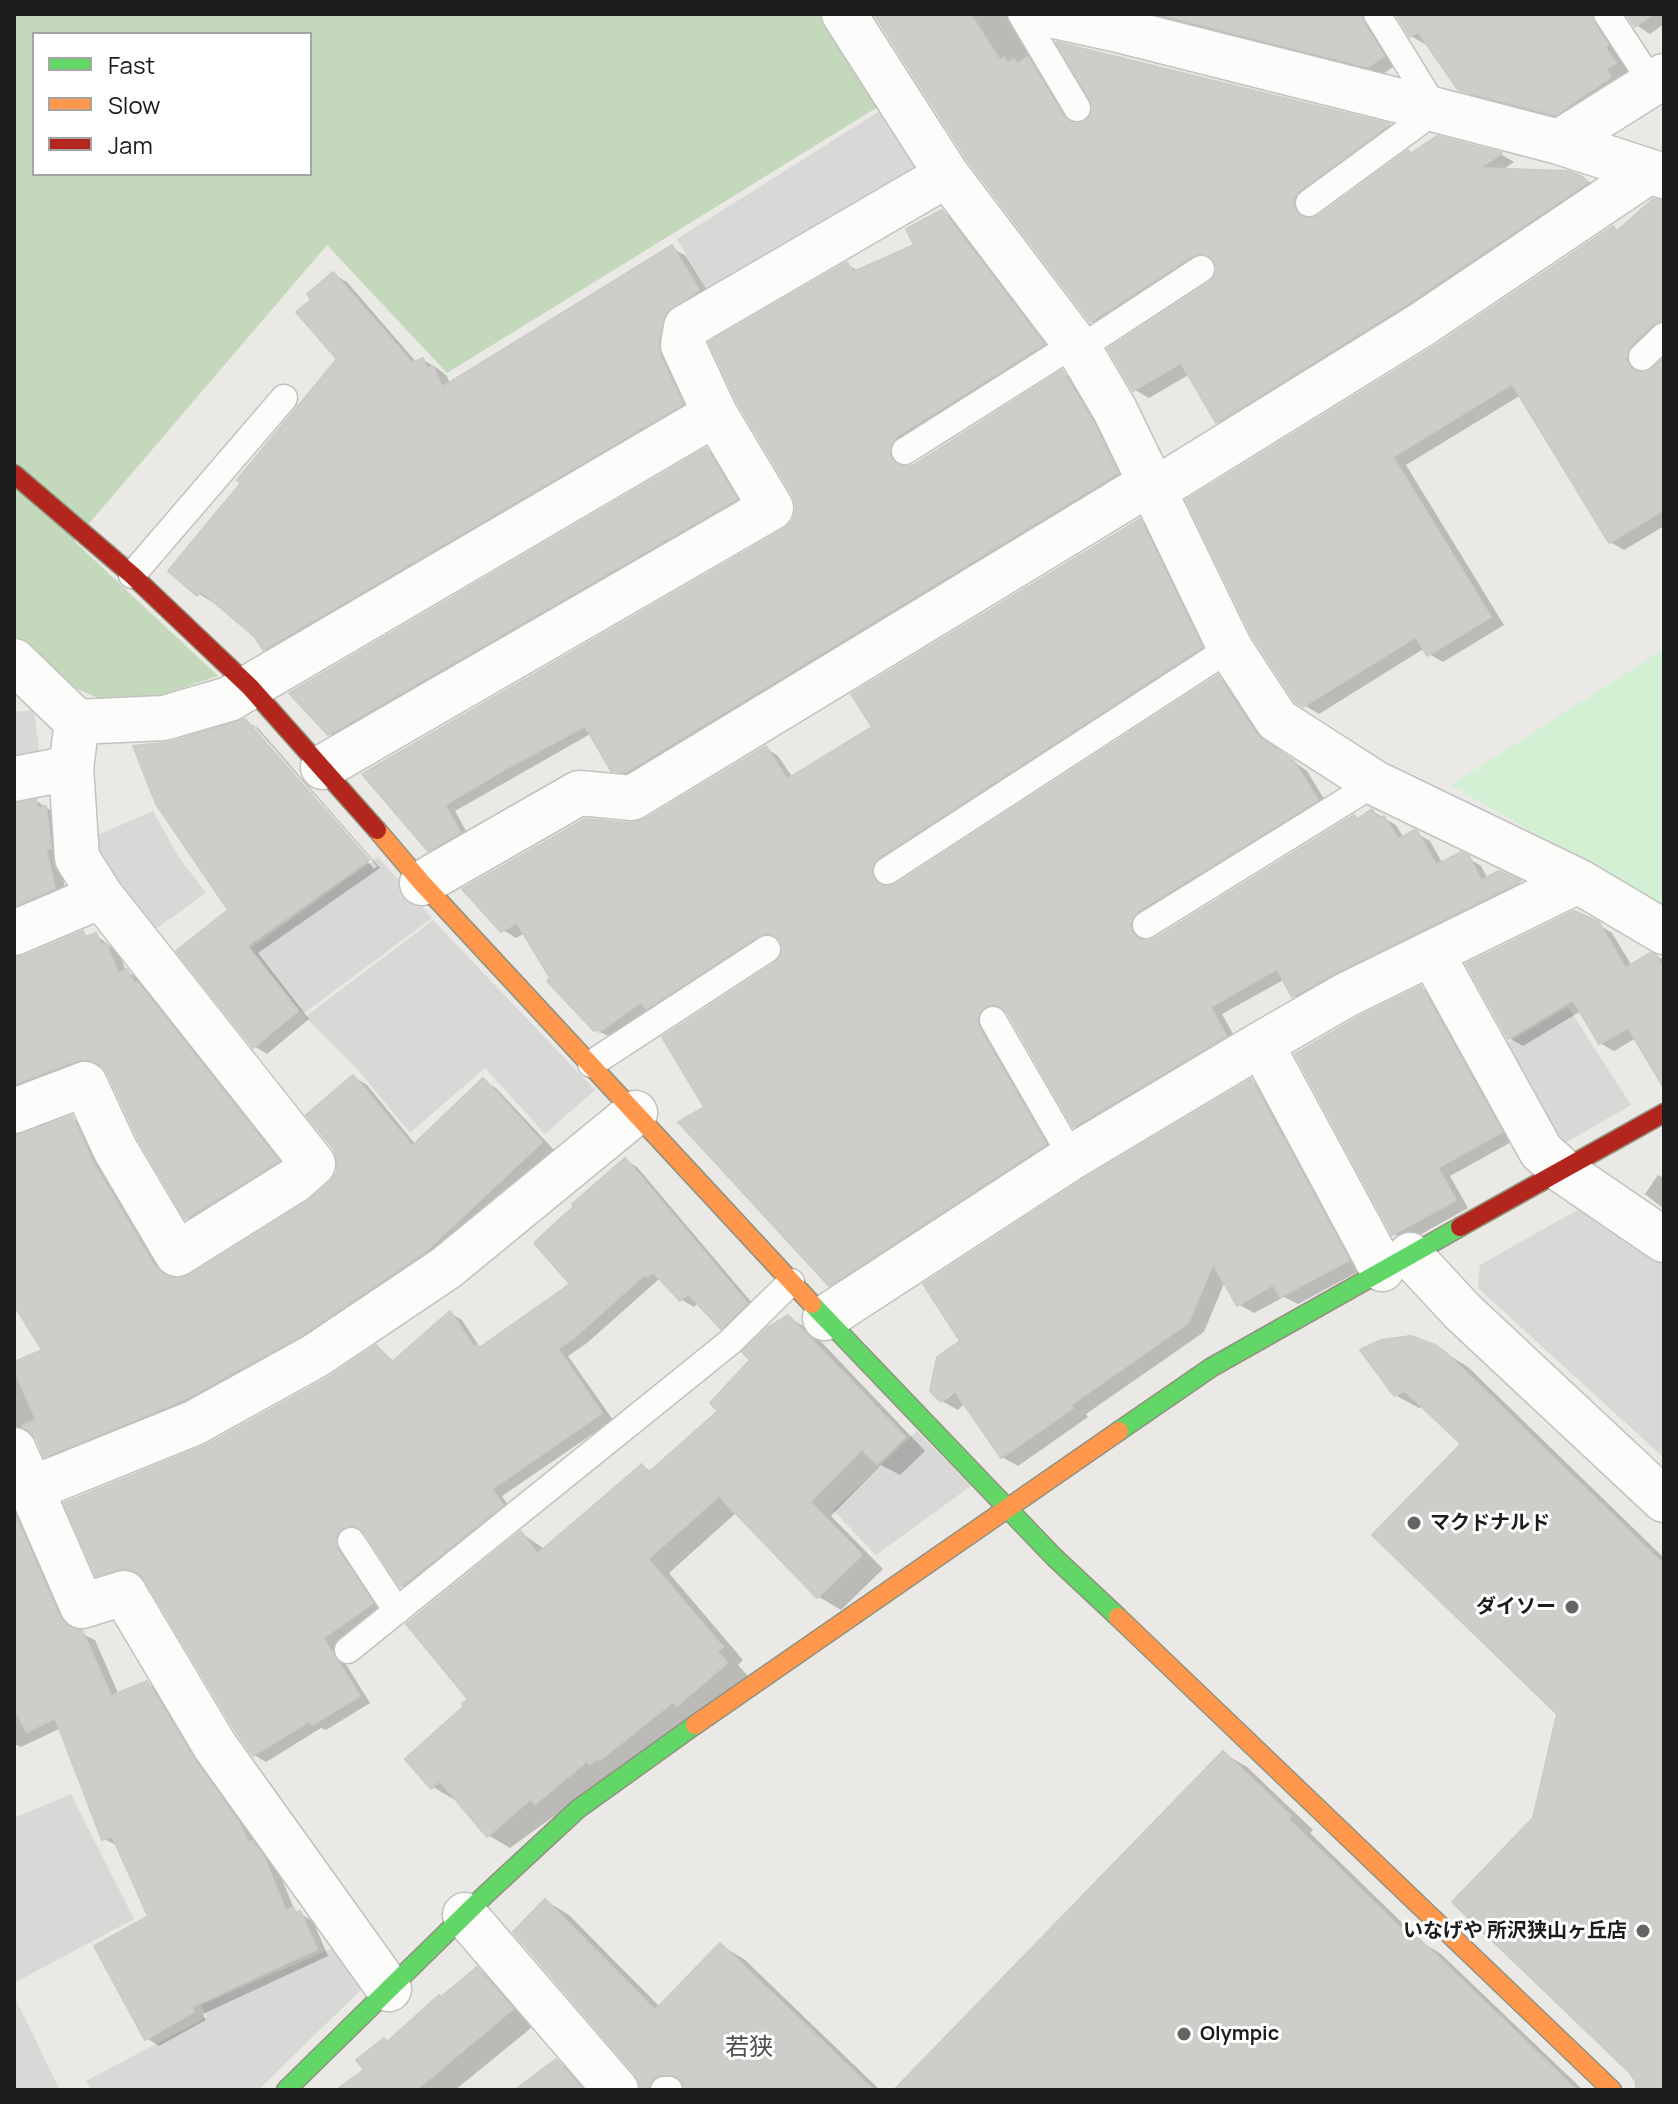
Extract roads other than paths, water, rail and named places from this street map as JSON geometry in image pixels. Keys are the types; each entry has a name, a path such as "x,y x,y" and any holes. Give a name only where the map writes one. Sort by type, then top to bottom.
{"street":[{"path":"844,14 947,175 1076,346 1115,410 1230,648 1277,720 1375,783 1578,881 1664,932"},
{"path":"1045,14 1125,21 1559,142 1656,174"},
{"path":"1559,142 1658,80"},
{"path":"422,883 579,793 632,798 1132,494 1171,480 1656,174"},
{"path":"323,767 771,508 715,414 683,345 686,327 947,175"},
{"path":"14,661 77,722 164,718 229,699 715,414"},
{"path":"14,474 132,575 250,687 422,883 791,1282 1054,1557 1612,2090"},
{"path":"14,1111 85,1084 115,1149 177,1254 295,1180 313,1164 101,896 77,858 71,768 77,722"},
{"path":"14,779 71,768"},
{"path":"825,1318 1072,1157 1261,1044 1346,995 1578,881"},
{"path":"14,933 101,896"},
{"path":"1432,954 1541,1151 1563,1171 1664,1240"},
{"path":"1261,1044 1396,1262 1463,1312 1664,1500"},
{"path":"31,1489 194,1423 315,1356 446,1268 635,1113"},
{"path":"286,2090 465,1915 578,1809 613,1782 1212,1367 1664,1113"},
{"path":"14,1450 82,1606 124,1593 215,1746 389,1989"},
{"path":"465,1915 616,2090"}],"lane":[{"path":"1021,14 1077,108"},
{"path":"1309,203 1436,110 1377,14"},
{"path":"1607,14 1658,80"},
{"path":"905,451 1201,269"},
{"path":"1642,357 1664,336"},
{"path":"132,575 284,398"},
{"path":"887,871 1230,648"},
{"path":"1146,925 1375,783"},
{"path":"591,1064 767,949"},
{"path":"993,1020 1072,1157"},
{"path":"348,1650 730,1342 791,1282"},
{"path":"351,1541 397,1611"}],"place":[{"name":"マクドナルド","path":"1414,1523"},
{"name":"ダイソー","path":"1572,1607"},
{"name":"いなげや 所沢狭山ヶ丘店","path":"1643,1931"},
{"name":"Olympic","path":"1184,2034"}],"district":[{"name":"若狭","path":"749,2048"}]}
